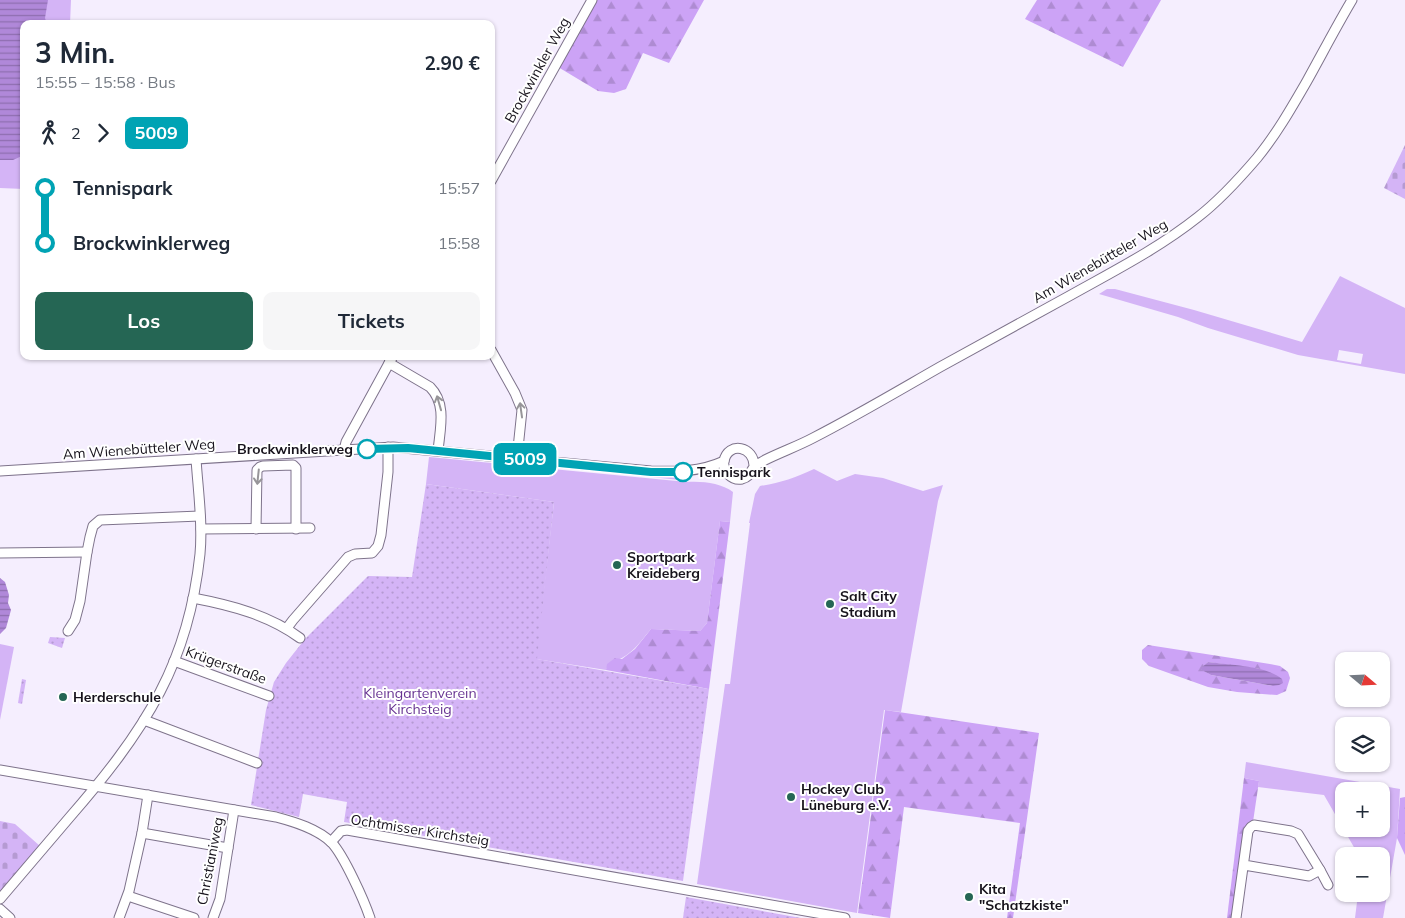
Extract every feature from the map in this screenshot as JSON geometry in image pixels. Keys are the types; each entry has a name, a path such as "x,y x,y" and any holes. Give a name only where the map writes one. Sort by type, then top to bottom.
{"street":[{"name":"Brockwinkler Weg","path":"495,174 592,0"},
{"name":"Am Wienebütteler Weg","path":"0,471 344,450 408,448 651,472 699,470 726,472 734,478 741,479 749,476 754,467 814,438 1100,279 1172,237 1200,216 1238,180 1273,136 1297,98 1352,0"},
{"path":"495,357 515,392 522,410 517,458"},
{"path":"344,450 346,442 391,360 430,387 440,399 442,409 438,451"},
{"path":"287,628 345,560 351,555 372,553 378,546 386,490 388,448"},
{"name":"Am Wienebütteler Weg","path":"699,470 724,461 727,454 735,449 745,450 752,456 778,454"},
{"path":"752,456 754,467"},
{"path":"0,899 96,787 120,756 160,692 174,660 193,598 201,529 196,459"},
{"path":"724,461 726,472"},
{"path":"256,529 257,470 260,466 293,465 296,468 296,529"},
{"path":"68,631 75,620 80,601 93,526 100,520 200,516"},
{"path":"201,529 310,528"},
{"path":"0,553 87,552"},
{"path":"193,598 249,612 287,628 300,638"},
{"name":"Krügerstraße","path":"174,660 269,696"},
{"path":"144,720 257,763"},
{"path":"0,770 290,821 317,833 331,842 337,849 370,918"},
{"path":"75,784 83,791 83,802"},
{"path":"118,918 128,896 148,795"},
{"name":"Christianiweg","path":"213,918 220,899 234,810"},
{"path":"1236,918 1248,831 1251,826 1291,831 1298,834 1328,885"},
{"name":"Ochtmisser Kirchsteig","path":"331,842 341,831 347,830 845,918"},
{"path":"142,833 228,848"},
{"path":"1244,865 1309,876 1320,870"},
{"path":"128,896 194,918"},
{"path":"0,909 10,918"}],"green space":[{"path":"0,0 71,0 70,20 20,20 20,189 0,188"},
{"path":"595,0 704,0 669,63 643,53 626,89 614,93 598,91 558,67"},
{"path":"1037,0 1161,0 1123,67 1025,19"},
{"path":"1405,145 1405,199 1384,188"},
{"path":"1340,276 1405,308 1405,374 1298,355 1099,294 1107,289 1115,289 1302,342","holes":["1339,350 1363,354 1361,364 1337,360"]},
{"path":"429,457 687,482 705,482 728,489 733,492 730,522 720,521 707,623 700,631 651,629 633,650 622,658 608,664 606,670 536,659 554,502 426,484"},
{"path":"514,461 680,478 680,480 514,463"},
{"path":"814,469 837,481 855,474 883,478 923,491 943,485 938,501 901,712 884,710 857,913 697,884 725,684 730,684 749,523 755,494 760,486 787,480"},
{"name":"Kleingartenverein Kirchsteig","path":"426,484 554,502 537,659 709,689 683,881 344,822 347,802 303,794 299,817 251,805 266,710 274,682 305,639 368,576 412,577"},
{"path":"720,521 730,522 709,689 606,670 607,664 615,658 622,659 635,649 651,629 700,631 707,623"},
{"path":"50,637 65,638 62,648 48,643"},
{"path":"0,644 14,647 0,720"},
{"path":"1148,645 1270,664 1280,666 1288,672 1290,678 1286,691 1277,695 1237,692 1208,687 1149,666 1142,659 1142,650","holes":["1208,662 1260,669 1273,686 1211,675 1201,669"]},
{"path":"22,679 26,680 22,704 18,703"},
{"path":"885,710 1039,733 1013,918 1007,918 1020,823 904,807 890,918 858,913"},
{"path":"1246,762 1360,782 1335,782 1335,814 1324,795 1258,787 1259,781 1244,778"},
{"path":"1244,778 1259,781 1253,822 1233,918 1227,918"},
{"path":"1390,787 1400,789 1397,838 1390,878 1390,847 1354,847 1348,837 1390,837"},
{"path":"1405,797 1405,855 1397,838 1400,798"},
{"path":"0,821 15,824 40,846 0,892"},
{"path":"686,897 801,918 683,918"},
{"path":"1357,902 1386,902 1383,918 1355,918"}],"shaded area":[{"path":"0,0 48,0 46,20 20,20 20,157 13,160 0,160"},
{"path":"0,578 5,582 11,610 6,628 0,634"},
{"path":"1208,662 1257,668 1275,674 1282,679 1283,683 1273,686 1211,675 1200,669"}],"bus line":[{"name":"5009","path":"367,449 408,448 651,472 683,472"}],"place":[{"name":"Brockwinklerweg","path":"367,449"},
{"name":"Tennispark","path":"683,472"},
{"name":"Sportpark Kreideberg","path":"617,565"},
{"name":"Salt City Stadium","path":"830,604"},
{"name":"Herderschule","path":"63,697"},
{"name":"Hockey Club Lüneburg e.V.","path":"791,797"},
{"name":"Kita \"Schatzkiste\"","path":"969,897"}]}
